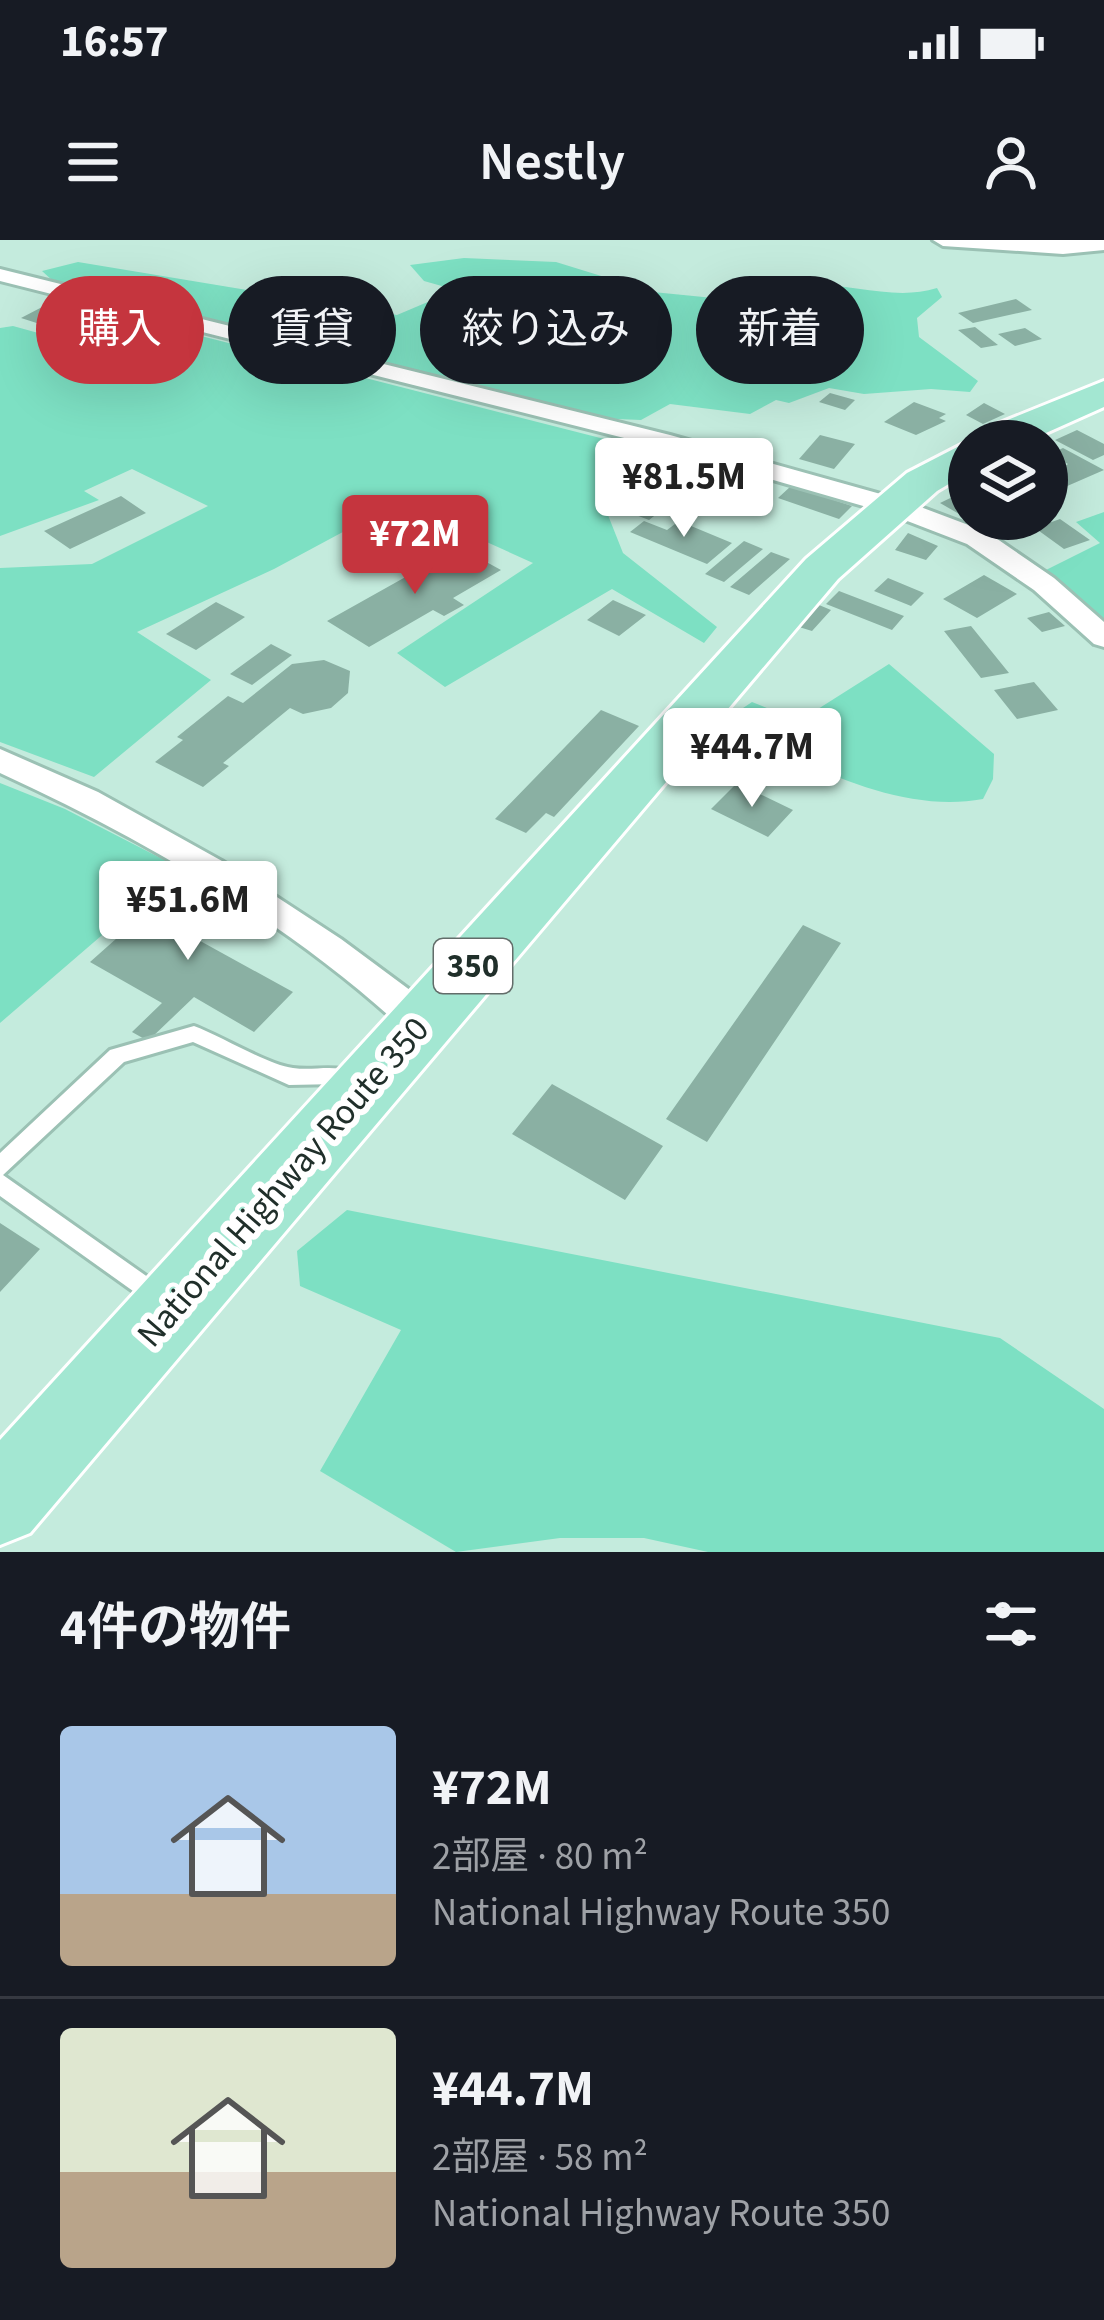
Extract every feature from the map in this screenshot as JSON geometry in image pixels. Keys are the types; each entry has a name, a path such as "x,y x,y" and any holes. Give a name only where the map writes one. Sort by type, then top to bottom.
{"highway":[{"path":"1042,420 1104,393"},
{"name":"National Highway Route 350","path":"0,1503 822,569 893,506 948,468"}],"street":[{"path":"943,240 1063,248 1104,244"},
{"path":"0,275 661,440 893,506 977,538 1044,584 1104,638"},
{"path":"0,760 188,854 290,922 423,1022"}],"lane":[{"path":"0,1167 117,1056 194,1034 290,1078 341,1076 365,1089"},
{"path":"0,1184 171,1309"}],"green space":[{"path":"464,258 556,262 601,276 420,276 410,265"},
{"path":"78,262 162,276 48,276 42,271"},
{"path":"204,283 228,287 228,325 204,319"},
{"path":"937,288 942,297 917,318 919,337 978,381 970,392 931,389 864,394 829,388 789,403 776,400 750,414 670,404 641,420 593,418 459,384 672,384 672,294 696,296 696,384 864,384 864,289 904,293"},
{"path":"420,305 420,374 396,368 397,315"},
{"path":"0,328 36,332 36,384 204,384 204,337 228,343 228,384 389,384 624,444 622,472 604,505 623,553 717,627 704,643 612,589 445,687 397,653 533,563 440,521 367,519 274,569 137,632 211,680 94,777 0,742 0,568 92,564 208,506 132,469 84,491 99,500 0,536"},
{"path":"1104,512 1104,624 1046,570 1100,543 1076,522"},
{"path":"889,664 994,754 993,779 983,799 918,800 885,793 729,728 737,712 752,702 799,721"},
{"path":"0,783 65,809 180,868 0,1023"},
{"path":"347,1210 1000,1338 1104,1409 1104,1552 708,1552 644,1538 560,1538 456,1552 320,1471 401,1330 300,1286 297,1251"}],"building":[{"path":"1016,299 1032,310 973,323 958,313"},
{"path":"36,310 36,323 21,318"},
{"path":"975,327 998,345 981,348 958,330"},
{"path":"1025,328 1042,339 1015,346 998,334"},
{"path":"830,393 855,400 845,410 819,402"},
{"path":"914,402 946,414 939,418 946,421 916,435 884,422"},
{"path":"984,403 1005,414 992,420 966,415"},
{"path":"1077,430 1104,444 1104,455 1093,460 1068,447 1068,434"},
{"path":"820,435 855,444 834,469 799,459"},
{"path":"1068,451 1104,470 1068,486"},
{"path":"679,469 708,479 665,515 658,513 649,520 628,512 642,493 633,490 654,473 668,478"},
{"path":"791,486 852,506 839,519 778,498"},
{"path":"121,496 146,513 70,549 44,531"},
{"path":"644,521 667,530 679,521 732,543 707,564 630,532"},
{"path":"1068,525 1090,540 1064,549 1052,540 1068,540"},
{"path":"908,533 938,546 926,560 895,550"},
{"path":"744,541 763,549 724,582 705,574"},
{"path":"459,547 501,570 453,598 464,605 444,616 433,610 369,647 327,621"},
{"path":"771,552 790,559 749,595 730,587"},
{"path":"984,575 1017,594 977,618 943,599"},
{"path":"888,578 924,593 911,606 874,591"},
{"path":"839,591 904,616 892,630 826,604"},
{"path":"613,600 646,615 619,636 587,620"},
{"path":"216,602 245,617 196,650 166,634"},
{"path":"819,605 831,610 812,631 799,627"},
{"path":"1049,612 1065,626 1042,632 1027,618"},
{"path":"971,626 1009,673 981,678 944,631"},
{"path":"271,644 292,655 252,685 230,674"},
{"path":"324,660 350,671 348,693 331,708 303,714 290,708 223,763 229,766 203,787 155,762 183,740 177,737 228,696 243,703 292,664"},
{"path":"1034,682 1058,710 1017,719 994,690"},
{"path":"601,710 639,726 554,817 546,813 526,833 495,819"},
{"path":"737,783 793,810 768,837 711,809"},
{"path":"188,875 233,900 193,937 293,992 254,1032 194,997 148,1041 132,1032 162,1003 90,962"},
{"path":"803,925 841,943 707,1142 666,1119"},
{"path":"552,1084 663,1146 625,1200 512,1134"},
{"path":"0,1223 40,1249 0,1292"}]}
